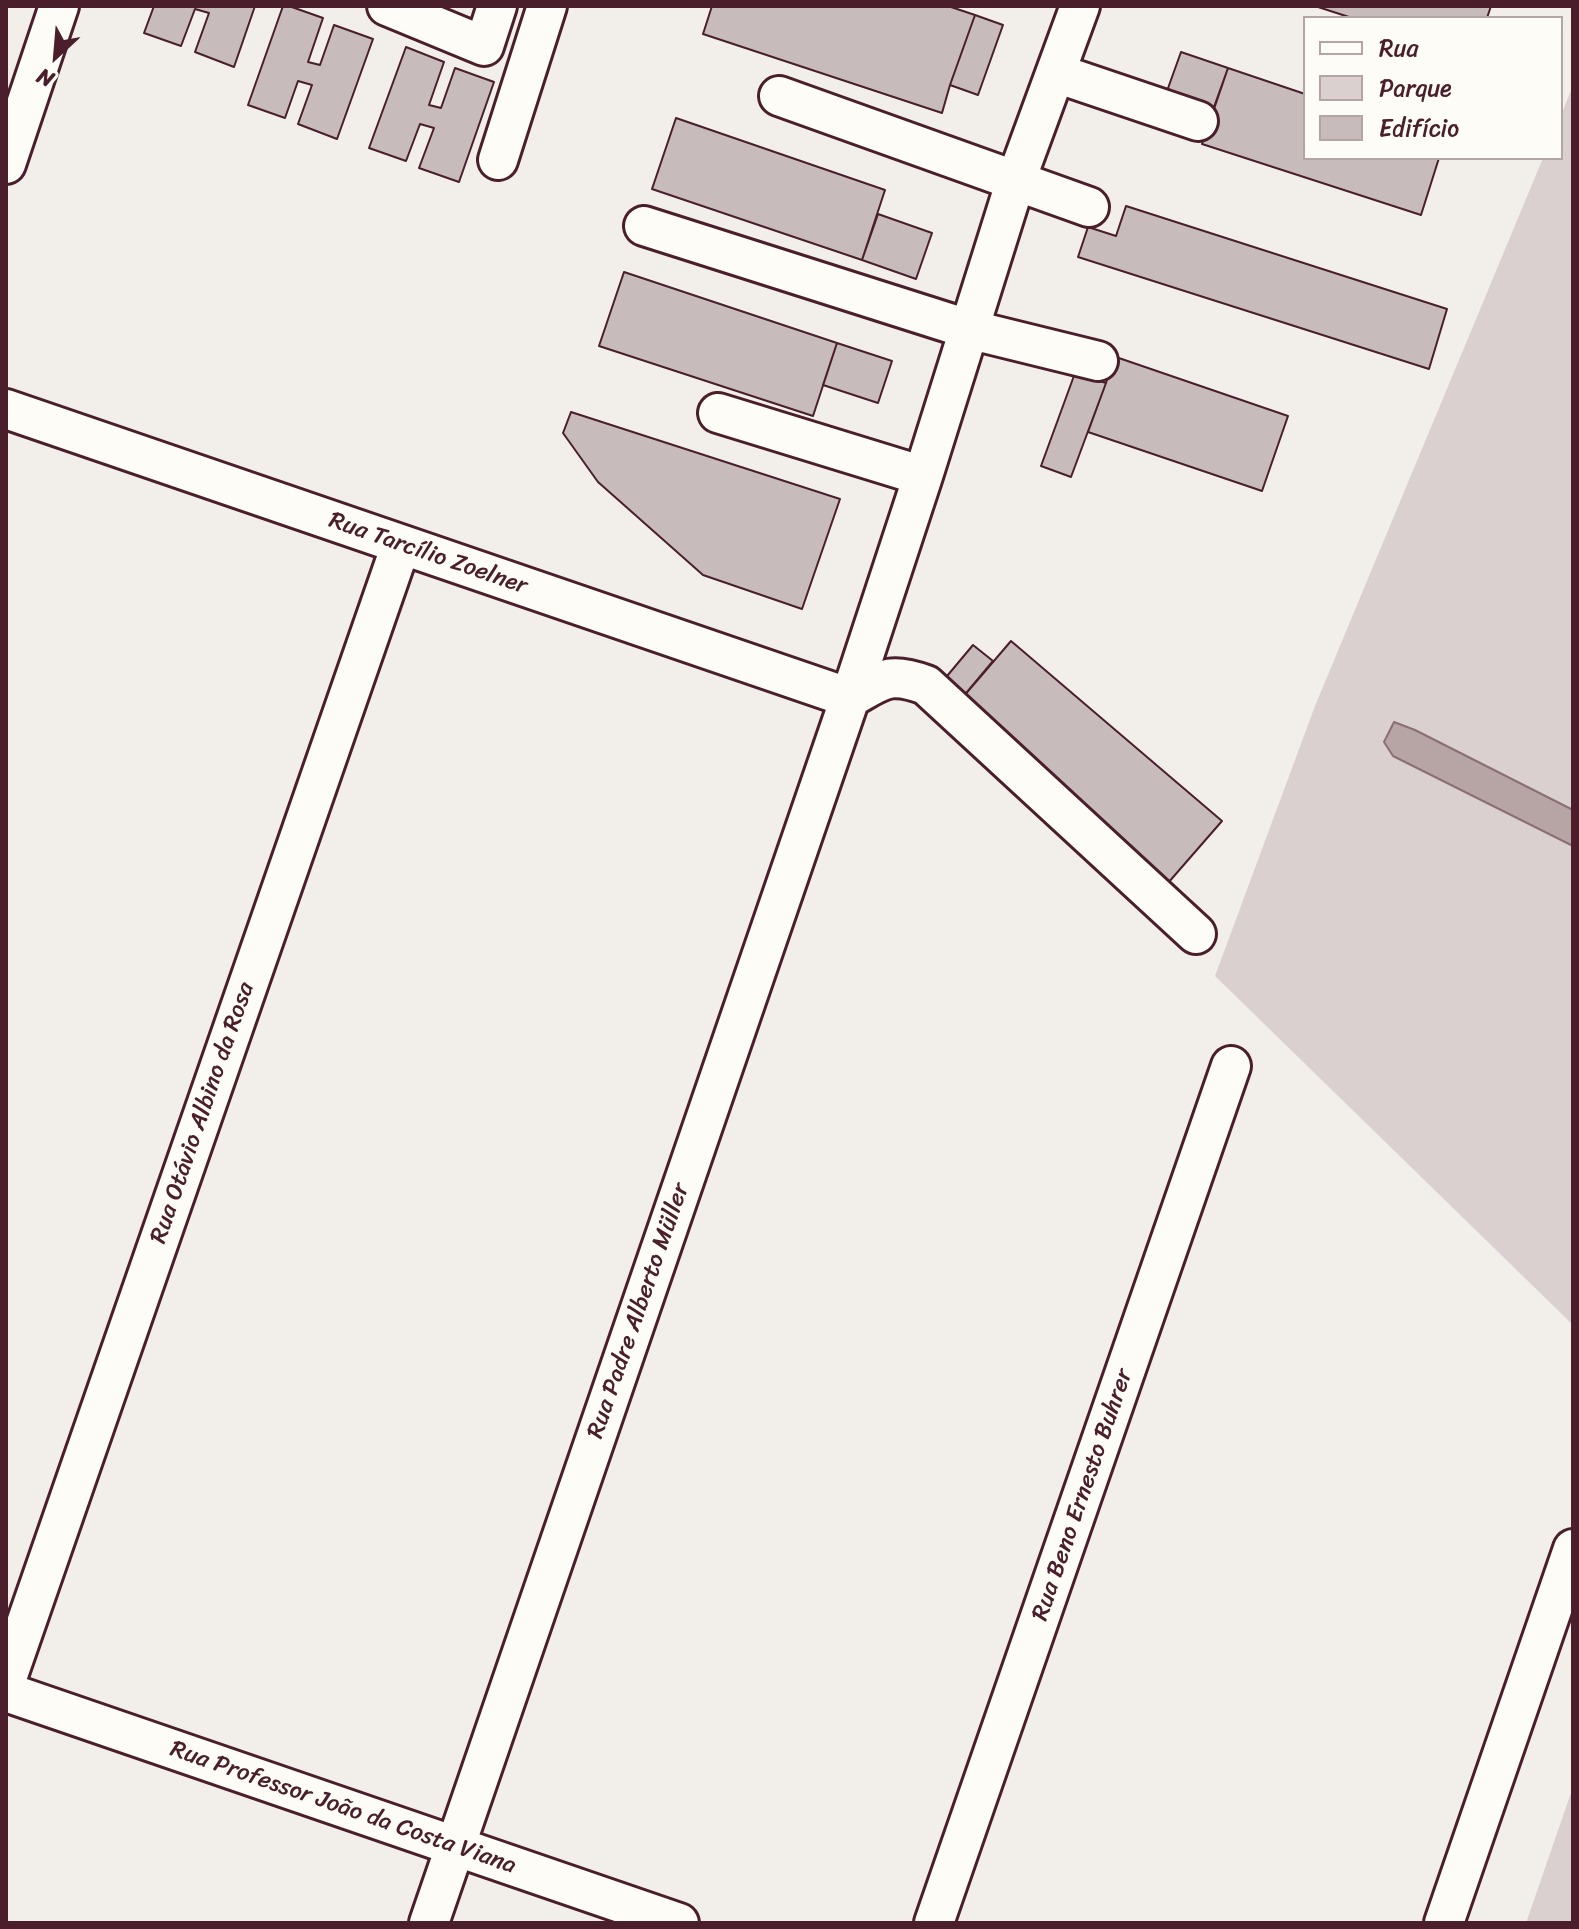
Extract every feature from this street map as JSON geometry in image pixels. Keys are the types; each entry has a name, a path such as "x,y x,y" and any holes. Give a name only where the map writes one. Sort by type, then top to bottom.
{"street":[{"path":"6,164 59,6"},
{"path":"387,6 484,46 497,6"},
{"path":"498,160 547,6"},
{"name":"Rua Padre Alberto Müller","path":"429,1923 850,698 1016,180 1080,6"},
{"path":"1056,73 1198,121"},
{"path":"779,96 1089,207"},
{"path":"644,226 968,329 1098,361"},
{"name":"Rua Tarcílio Zoelner","path":"6,409 850,698"},
{"path":"718,413 923,476"},
{"name":"Rua Otávio Albino da Rosa","path":"6,1681 401,545"},
{"path":"850,698 887,678 908,678 926,685 1196,934"},
{"name":"Rua Beno Ernesto Buhrer","path":"934,1923 1231,1066"},
{"path":"1444,1923 1573,1549"},
{"name":"Rua Professor João da Costa Viana","path":"6,1692 679,1923"}],"green space":[{"path":"1573,86 1573,1325 1215,976 1315,706 1542,160 1563,160 1563,110"},
{"path":"1573,1787 1573,1923 1526,1923"}],"shaded area":[{"path":"1394,722 1573,810 1573,846 1393,756 1384,742"}],"building":[{"path":"154,6 255,6 234,67 195,52 209,13 195,9 181,46 144,33"},
{"path":"283,6 323,18 308,62 320,65 334,25 373,39 337,139 298,124 312,85 298,81 285,118 248,105"},
{"path":"712,6 948,6 975,15 942,113 703,34"},
{"path":"1315,6 1491,6 1488,16 1346,16"},
{"path":"975,15 1003,25 978,95 950,85"},
{"path":"406,47 444,62 429,105 441,108 455,68 494,82 459,182 419,168 434,128 420,124 406,161 369,148"},
{"path":"1181,52 1228,68 1214,107 1167,91"},
{"path":"1228,68 1303,93 1303,160 1438,160 1421,215 1202,144"},
{"path":"676,118 885,190 862,260 652,189"},
{"path":"1126,206 1447,309 1429,369 1078,257 1088,227 1116,236"},
{"path":"878,214 932,233 916,279 862,260"},
{"path":"624,272 837,343 813,416 599,346"},
{"path":"837,343 892,361 878,403 823,385"},
{"path":"1113,356 1288,416 1262,491 1088,432"},
{"path":"1075,373 1106,383 1071,477 1041,466"},
{"path":"571,412 840,499 802,609 703,575 598,482 563,433"},
{"path":"1011,641 1222,821 1168,883 957,704"},
{"path":"973,645 993,661 957,704 937,688"}]}
